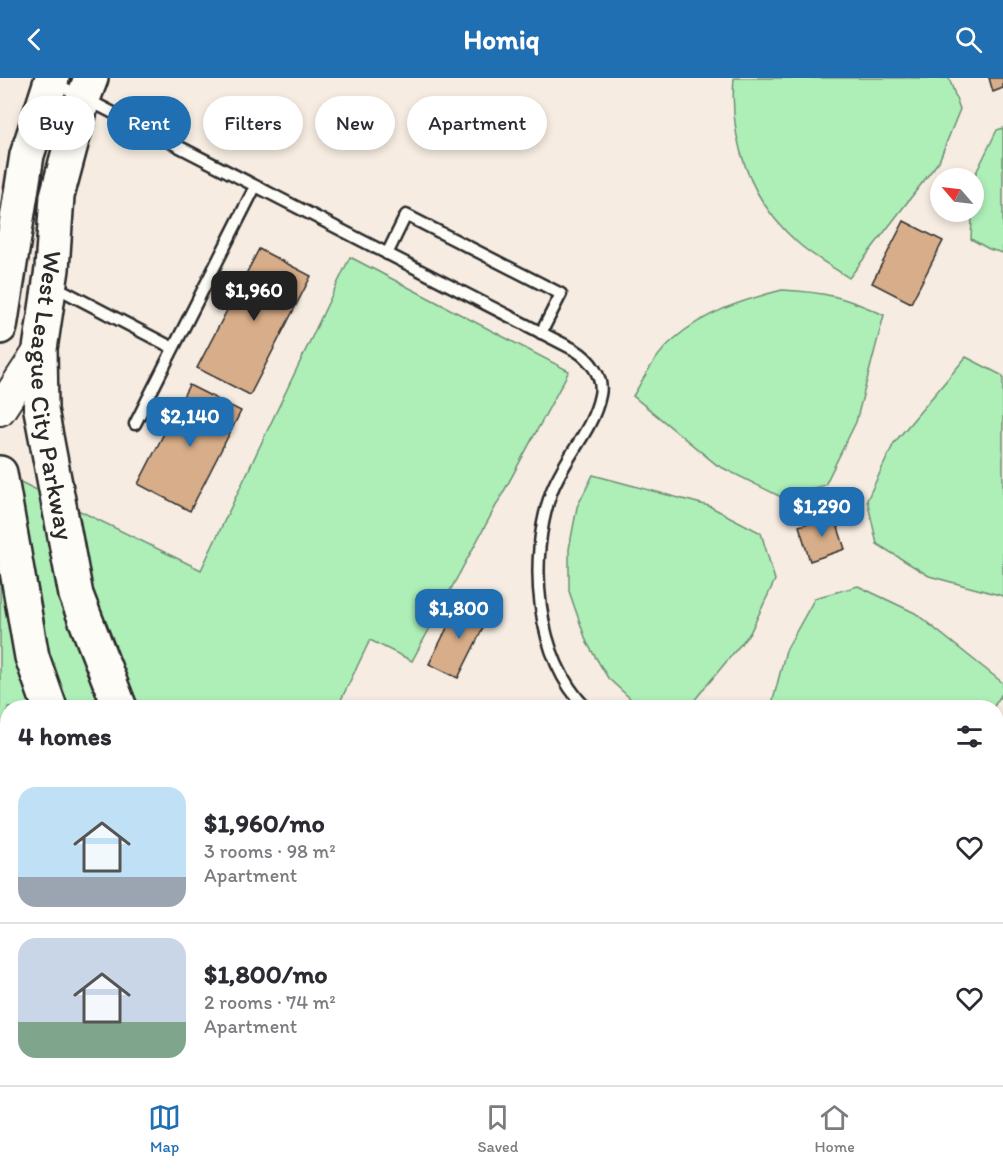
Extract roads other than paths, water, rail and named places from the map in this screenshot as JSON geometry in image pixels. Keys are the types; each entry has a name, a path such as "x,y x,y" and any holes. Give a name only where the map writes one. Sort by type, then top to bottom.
{"main road":[{"name":"West League City Parkway","path":"0,327 27,155 50,79"},
{"name":"West League City Parkway","path":"87,88 57,196 50,284 40,349 41,410 76,595 117,700"},
{"path":"0,473 32,657 47,700"}],"street":[{"path":"0,410 40,349"}],"lane":[{"path":"50,79 87,88 255,187 579,352 590,362 599,376 601,393 593,415 551,492 540,538 541,607 548,648 578,700"},
{"path":"135,424 255,187"},
{"path":"387,254 406,215 561,294 541,333"},
{"path":"50,284 173,348"}]}
